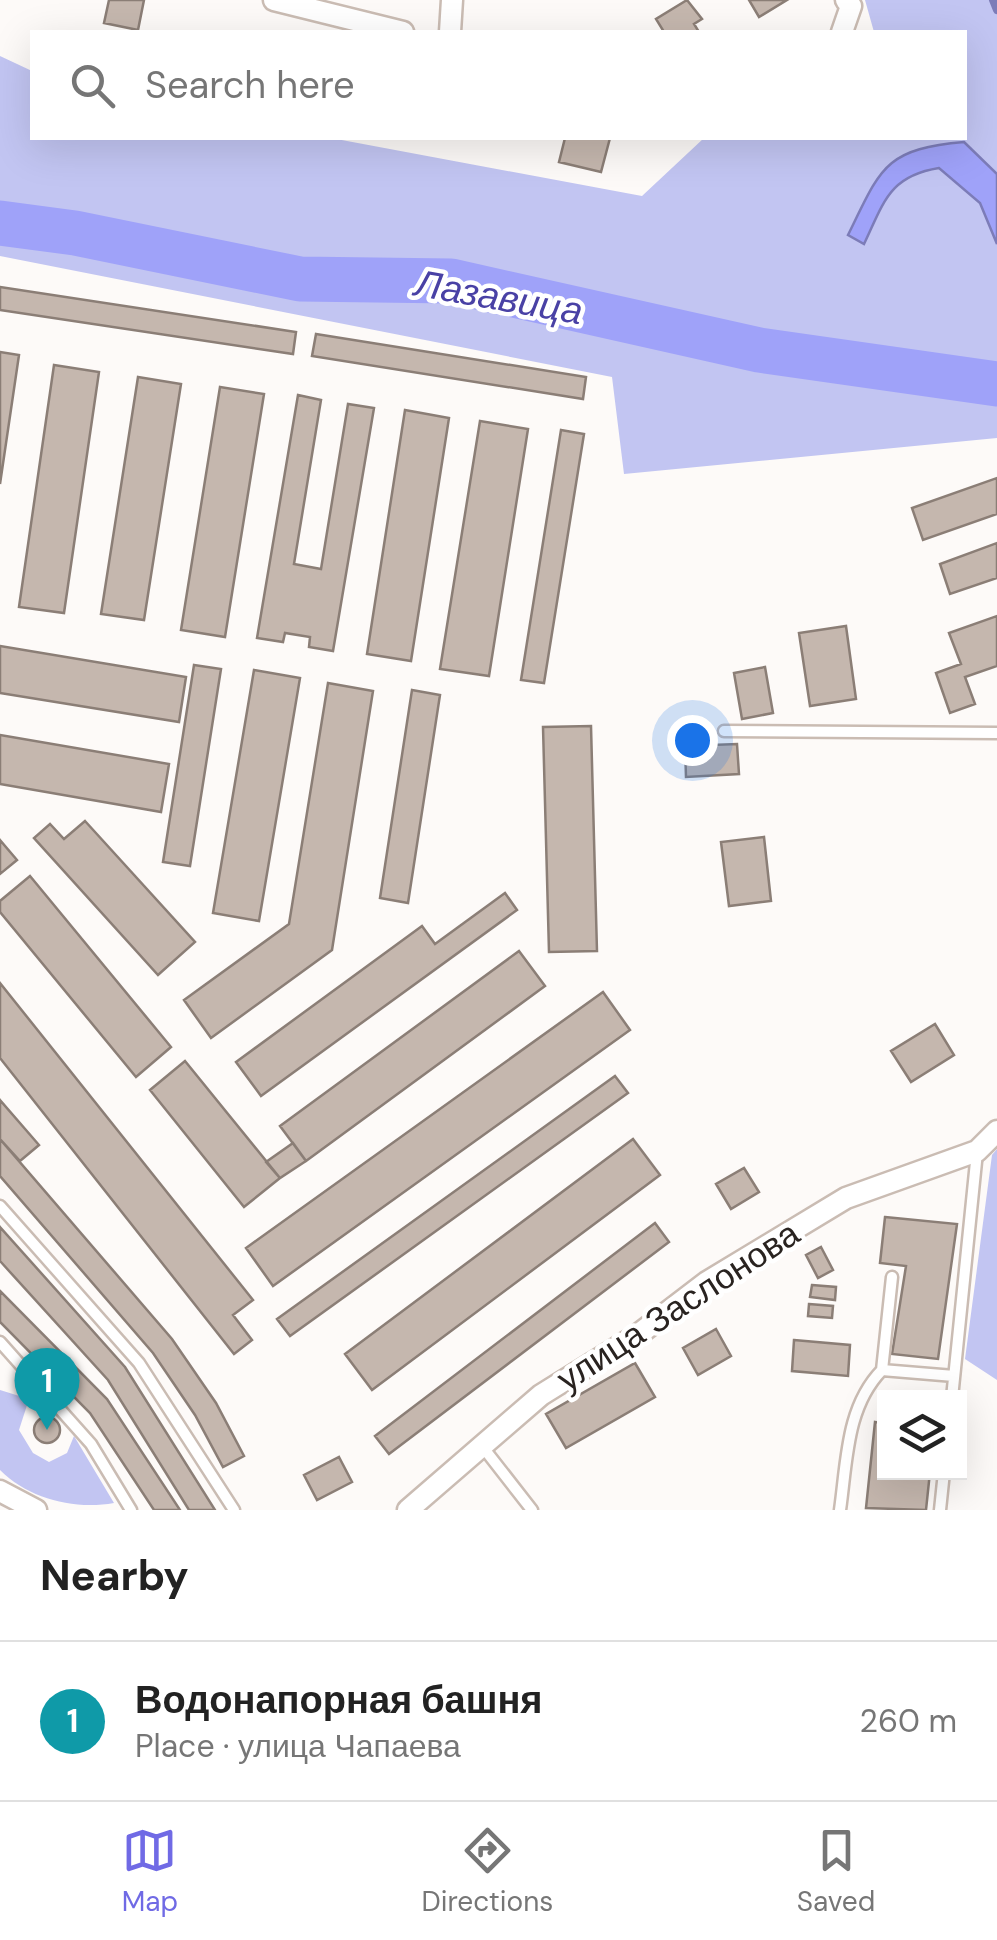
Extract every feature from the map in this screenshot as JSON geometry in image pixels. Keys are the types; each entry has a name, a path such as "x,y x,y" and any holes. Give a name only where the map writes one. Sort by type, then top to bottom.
{"street":[{"path":"274,0 394,30"},
{"path":"450,30 452,0"},
{"path":"843,30 851,6 846,0"},
{"path":"977,1151 997,1131"},
{"name":"улица Заслонова","path":"408,1510 542,1395 639,1334 707,1282 846,1198 977,1151"},
{"path":"0,1491 36,1510"}],"lane":[{"path":"724,731 997,733"},
{"path":"953,1390 977,1151"},
{"path":"0,1206 139,1363 234,1510"},
{"path":"840,1510 855,1408 882,1370 892,1277"},
{"path":"0,1342 91,1444 131,1510"},
{"path":"882,1370 954,1376"},
{"path":"481,1445 528,1508"},
{"path":"940,1510 943,1480"}],"shaded area":[{"path":"865,0 997,0 997,438 624,474 612,377 0,256 0,56 30,70 30,140 342,140 642,196 702,140 967,140 967,30 873,30"},
{"path":"997,1149 997,1380 965,1359 992,1155"},
{"path":"0,1390 29,1399 19,1430 33,1453 49,1462 67,1453 74,1436 114,1503 83,1505 53,1500 24,1488 0,1470"}],"water":[{"path":"964,142 997,174 997,244 980,203 939,168 909,177 890,193 864,244 848,235 888,166 917,150"}],"building":[{"path":"109,0 144,0 138,30 104,23"},
{"path":"687,0 702,19 694,24 698,30 663,30 656,19"},
{"path":"749,0 787,0 759,17"},
{"path":"564,140 609,140 601,172 559,162"},
{"path":"0,287 296,332 293,354 0,310"},
{"path":"316,334 586,377 583,399 312,356"},
{"path":"0,352 19,355 0,484"},
{"path":"54,365 99,372 64,613 19,607"},
{"path":"138,377 181,384 144,620 101,614"},
{"path":"220,387 264,394 225,637 181,630"},
{"path":"298,395 321,400 294,564 321,569 348,404 374,408 333,651 309,647 310,637 285,633 283,642 257,638"},
{"path":"405,410 449,418 411,661 367,654"},
{"path":"480,421 528,429 489,676 440,669"},
{"path":"561,430 584,434 544,683 521,680"},
{"path":"997,478 997,514 923,540 912,508"},
{"path":"997,543 997,578 950,594 940,564"},
{"path":"997,616 997,666 965,677 975,704 950,713 936,673 961,664 949,633"},
{"path":"846,626 856,699 810,706 799,633"},
{"path":"0,646 186,677 179,722 0,693"},
{"path":"194,665 221,669 190,866 163,862"},
{"path":"765,667 773,713 742,719 734,673"},
{"path":"254,670 300,678 259,921 213,913"},
{"path":"328,683 373,691 332,950 211,1038 184,1000 289,924"},
{"path":"412,690 440,695 408,903 380,898"},
{"path":"591,726 597,951 549,952 543,727"},
{"path":"0,735 169,764 161,812 0,784"},
{"path":"737,744 739,774 686,777 685,746"},
{"path":"85,821 195,942 158,975 34,838 50,824 64,839"},
{"path":"764,837 771,901 729,906 721,842"},
{"path":"0,840 17,860 0,874"},
{"path":"30,876 171,1047 136,1077 0,912 0,901"},
{"path":"505,893 517,910 261,1096 236,1062 422,926 435,944"},
{"path":"519,951 545,986 306,1161 280,1126"},
{"path":"0,983 253,1300 233,1315 252,1340 234,1354 0,1058"},
{"path":"603,992 630,1030 273,1286 246,1248"},
{"path":"935,1024 954,1055 911,1082 891,1051"},
{"path":"185,1061 280,1178 244,1207 150,1090"},
{"path":"615,1076 628,1093 290,1336 277,1319"},
{"path":"0,1100 39,1145 20,1161 0,1139"},
{"path":"0,1139 172,1339 216,1403 244,1456 223,1467 195,1415 153,1353 0,1176"},
{"path":"633,1139 660,1175 372,1390 345,1354"},
{"path":"293,1143 306,1161 280,1178 266,1162"},
{"path":"744,1168 759,1192 731,1209 716,1184"},
{"path":"885,1217 957,1224 938,1359 892,1354 906,1266 880,1263"},
{"path":"655,1223 669,1242 389,1454 375,1436"},
{"path":"0,1227 125,1367 215,1510 189,1510 108,1380 0,1261"},
{"path":"821,1247 833,1270 818,1278 806,1255"},
{"path":"812,1285 836,1287 835,1300 810,1297"},
{"path":"0,1291 107,1399 180,1510 154,1510 90,1413 0,1322"},
{"path":"809,1304 833,1306 832,1318 808,1316"},
{"path":"716,1329 731,1356 698,1375 683,1348"},
{"path":"794,1340 850,1345 848,1376 792,1371"},
{"path":"635,1363 655,1397 566,1448 546,1414"},
{"path":"47,1417 56,1421 60,1430 56,1439 47,1443 38,1439 34,1430 38,1421"},
{"path":"877,1422 877,1480 929,1480 926,1510 866,1508"},
{"path":"339,1457 352,1482 317,1500 304,1475"}],"waterway":[{"path":"993,0 997,10"},
{"name":"Лазавица","path":"0,223 75,233 300,279 451,281 759,350 997,384"}],"place":[{"name":"Водонапорная башня","path":"47,1430"}]}
